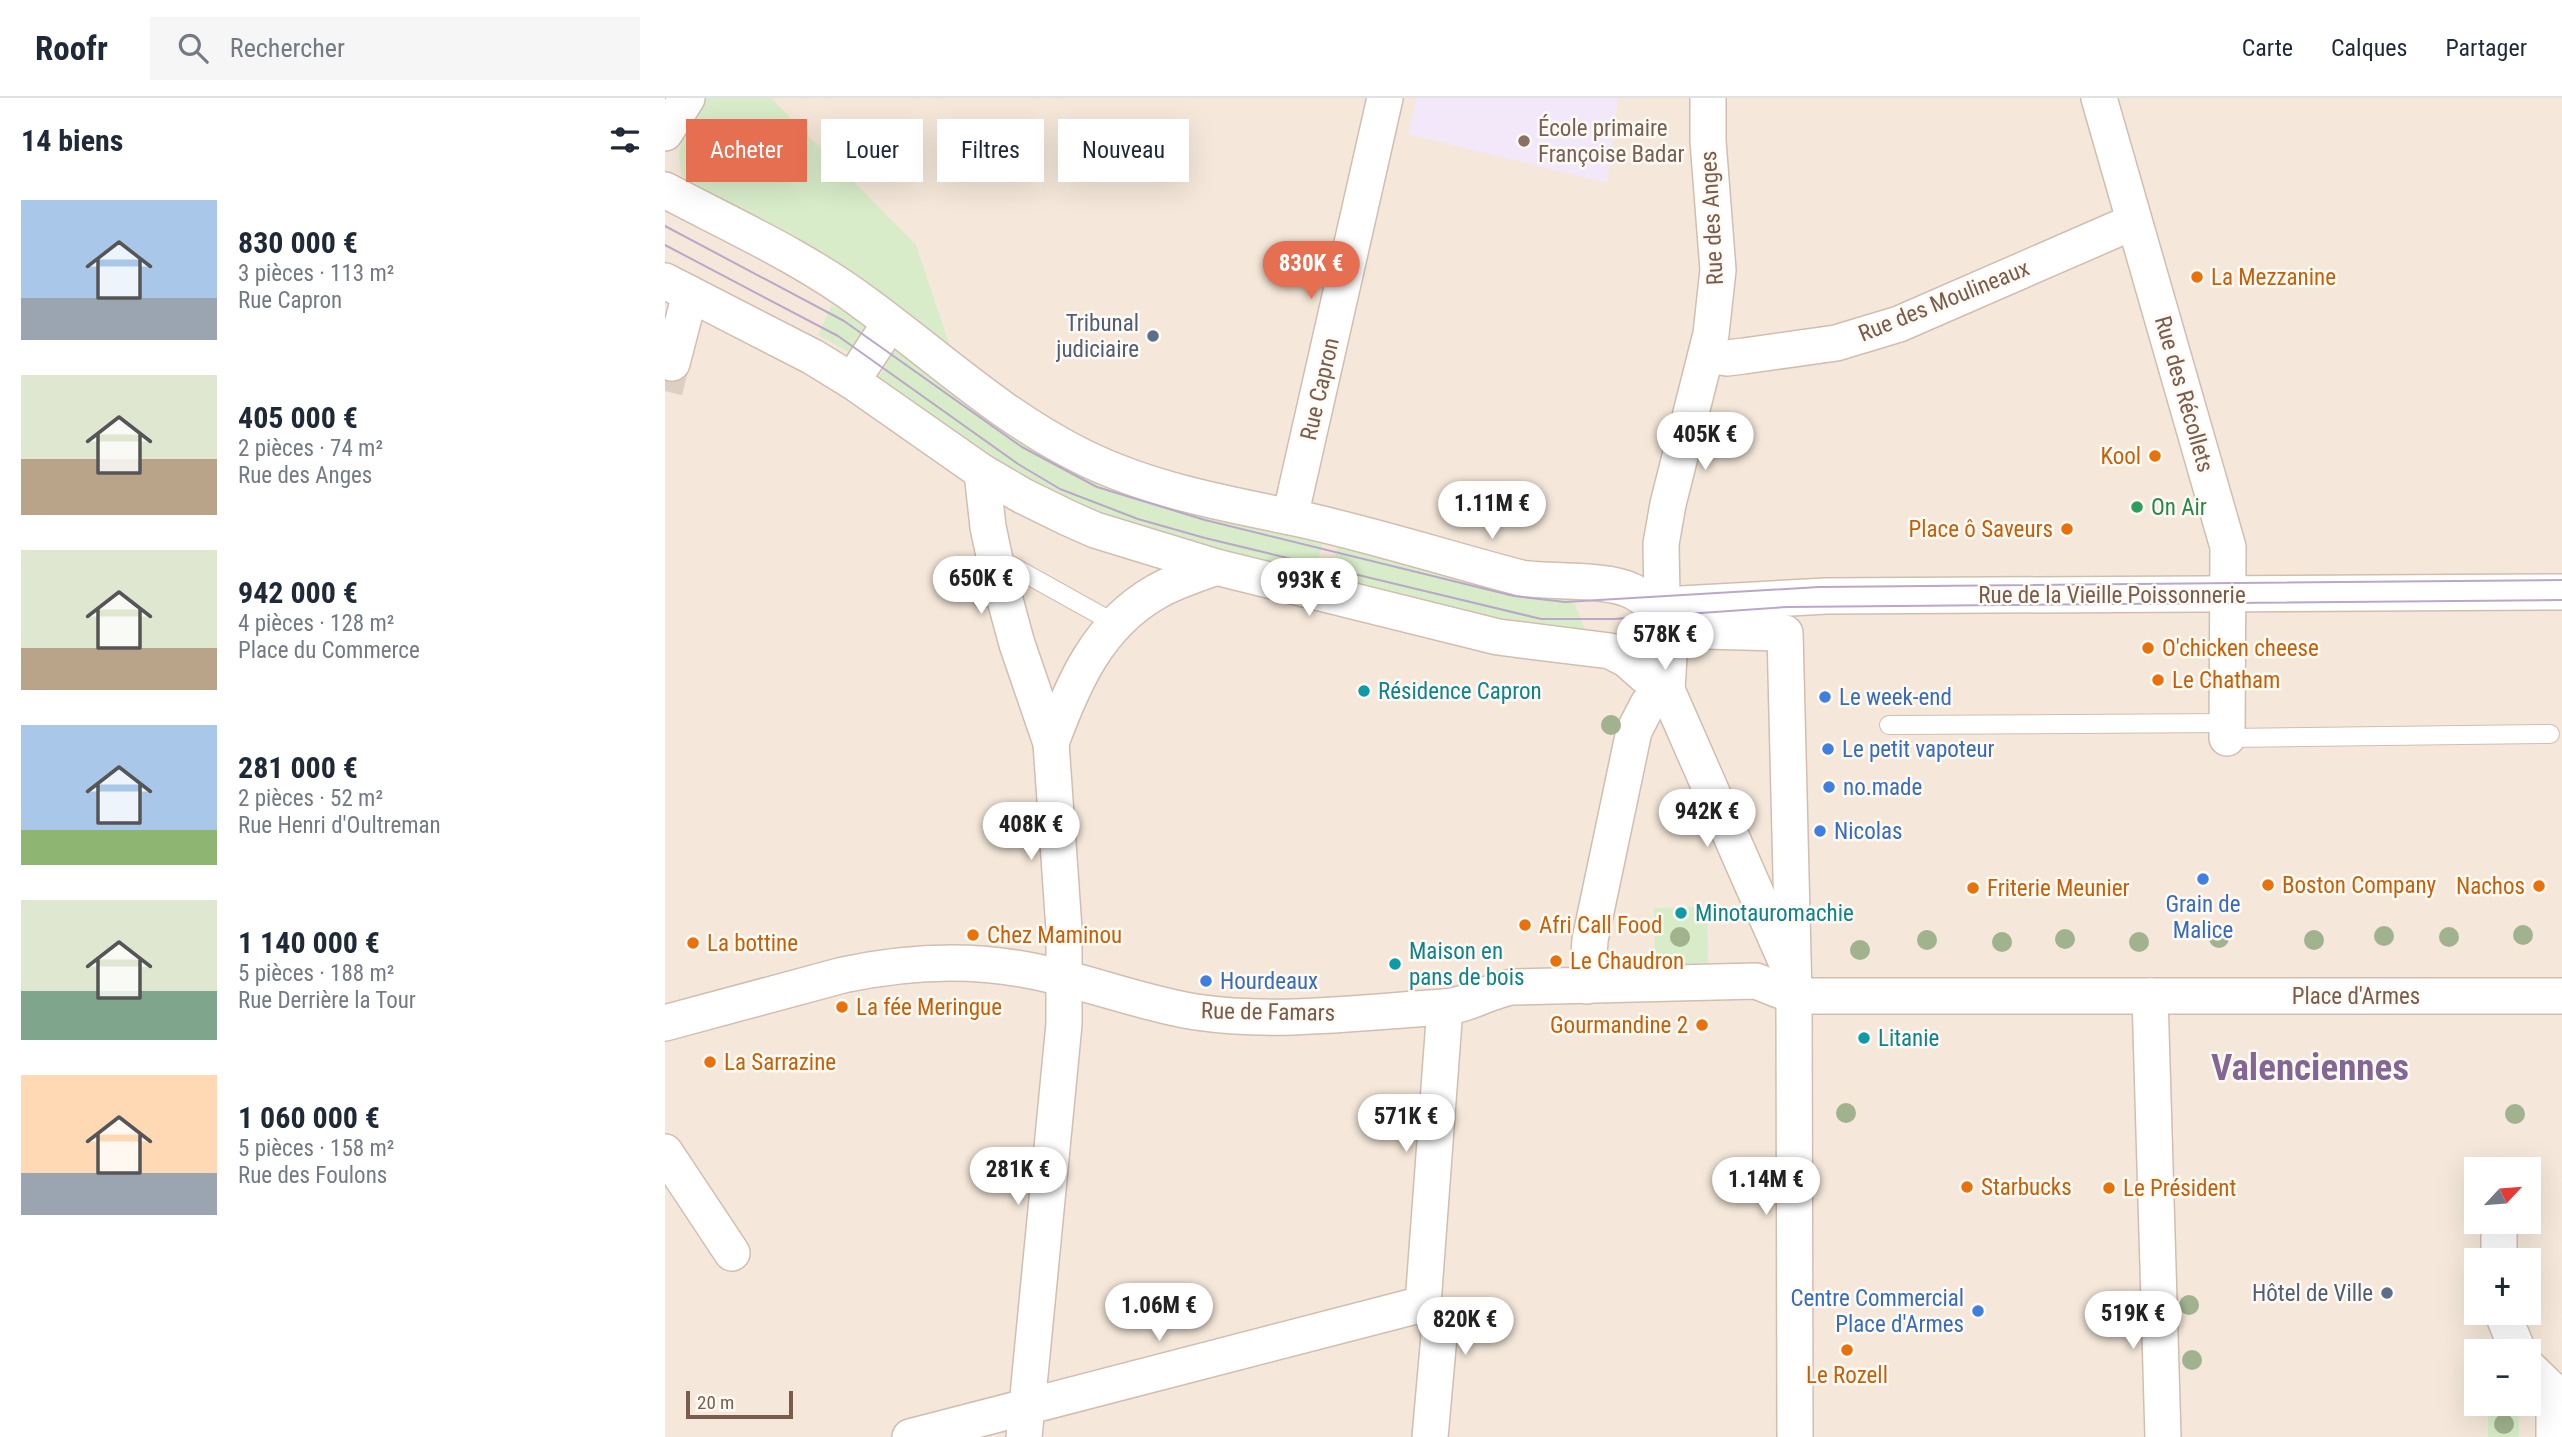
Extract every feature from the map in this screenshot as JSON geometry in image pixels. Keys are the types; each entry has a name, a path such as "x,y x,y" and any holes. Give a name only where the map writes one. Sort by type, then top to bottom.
{"street":[{"path":"665,133 687,98"},
{"name":"Rue Capron","path":"1290,517 1385,98"},
{"name":"Rue des Anges","path":"1667,690 1669,664 1660,552 1706,355 1718,270 1709,160 1708,98"},
{"name":"Rue des Récollets","path":"2099,98 2225,537 2229,558 2227,730"},
{"path":"665,190 814,270 866,304 1000,407 1042,435 1083,457 1153,484 1234,507 1290,517 1521,578 1623,588 1664,608 1785,633 1794,996 1795,1437"},
{"name":"Rue des Moulineaux","path":"1706,355 1727,358 1744,356 1836,342 1869,334 1899,324 2133,222"},
{"path":"673,363 678,288 813,357 982,472 1023,496 1095,530 1216,567 1498,636 1601,649 1626,659 1651,682 1667,690 1787,962 1794,996"},
{"path":"852,381 890,323"},
{"path":"982,472 991,576 1051,743 1065,979 1064,1024 1026,1422"},
{"path":"1051,743 1071,689 1089,658 1116,624 1158,590 1216,567"},
{"name":"Rue de la Vieille Poissonnerie","path":"1664,608 1826,596 2562,592"},
{"path":"1626,659 1647,650 1664,608"},
{"path":"1587,986 1590,940 1634,731 1648,704 1667,690"},
{"name":"Rue de Famars","path":"665,1023 843,975 906,964 980,963 1029,970 1174,1008 1220,1015 1270,1016 1445,1007 1466,1003 1491,992 1512,987 1756,981 1794,996"},
{"name":"Place d'Armes","path":"1794,996 2562,996"},
{"path":"2150,996 2163,1437"},
{"path":"1423,1304 1445,1007"},
{"path":"665,1152 732,1253"},
{"path":"910,1437 1026,1422 1423,1304"},
{"path":"1423,1304 1432,1312 1438,1324 1439,1336 1430,1437"},
{"path":"2541,1379 2561,1397 2554,1410 2554,1437"}],"lane":[{"path":"991,576 1116,624"},
{"path":"1889,725 2550,734"}],"shaded area":[{"path":"665,98 2562,98 2562,1437 665,1437"},
{"name":"École primaire Françoise Badar","path":"1416,98 1618,98 1607,183 1408,134"}],"green space":[{"path":"703,98 771,98 792,119 691,119"},
{"path":"686,128 686,182 807,182 807,134 821,149 821,182 854,182 916,245 952,352 685,182 679,159"},
{"path":"832,305 869,328 852,354 818,335"},
{"path":"897,346 1022,435 1323,542 1313,580 1048,497 877,381"},
{"path":"1338,543 1570,593 1588,637 1549,635 1330,582"},
{"path":"1707,907 1708,963 1655,964 1654,908"},
{"path":"2488,1416 2518,1416 2519,1437 2488,1437"}],"tunnel":[{"path":"665,391 672,363"}],"tram line":[{"path":"665,226 844,321 1022,447 1097,487 1205,520 1514,596 1565,602 1819,587 2562,580"},
{"path":"665,245 838,336 1018,464 1060,489 1138,519 1205,538 1541,619 1613,619 1787,607 2562,600"}],"place":[{"name":"École primaire Françoise Badar","path":"1524,141"},
{"name":"La Mezzanine","path":"2197,277"},
{"name":"Tribunal judiciaire","path":"1153,336"},
{"name":"Kool","path":"2155,456"},
{"name":"On Air","path":"2137,507"},
{"name":"Place ô Saveurs","path":"2067,529"},
{"name":"O'chicken cheese","path":"2148,648"},
{"name":"Le Chatham","path":"2158,680"},
{"name":"Résidence Capron","path":"1364,691"},
{"name":"Le week-end","path":"1825,697"},
{"name":"Le petit vapoteur","path":"1828,749"},
{"name":"no.made","path":"1829,787"},
{"name":"Nicolas","path":"1820,831"},
{"name":"Grain de Malice","path":"2203,879"},
{"name":"Boston Company","path":"2268,885"},
{"name":"Nachos","path":"2539,886"},
{"name":"Friterie Meunier","path":"1973,888"},
{"name":"Minotauromachie","path":"1681,913"},
{"name":"Afri Call Food","path":"1525,925"},
{"name":"Chez Maminou","path":"973,935"},
{"name":"La bottine","path":"693,943"},
{"name":"Le Chaudron","path":"1556,961"},
{"name":"Maison en pans de bois","path":"1395,964"},
{"name":"Hourdeaux","path":"1206,981"},
{"name":"La fée Meringue","path":"842,1007"},
{"name":"Gourmandine 2","path":"1702,1025"},
{"name":"Litanie","path":"1864,1038"},
{"name":"La Sarrazine","path":"710,1062"},
{"name":"Starbucks","path":"1967,1187"},
{"name":"Le Président","path":"2109,1188"},
{"name":"Hôtel de Ville","path":"2387,1293"},
{"name":"Centre Commercial Place d'Armes","path":"1978,1311"},
{"name":"Le Rozell","path":"1847,1350"}],"district":[{"name":"Valenciennes","path":"2310,1067"}]}
